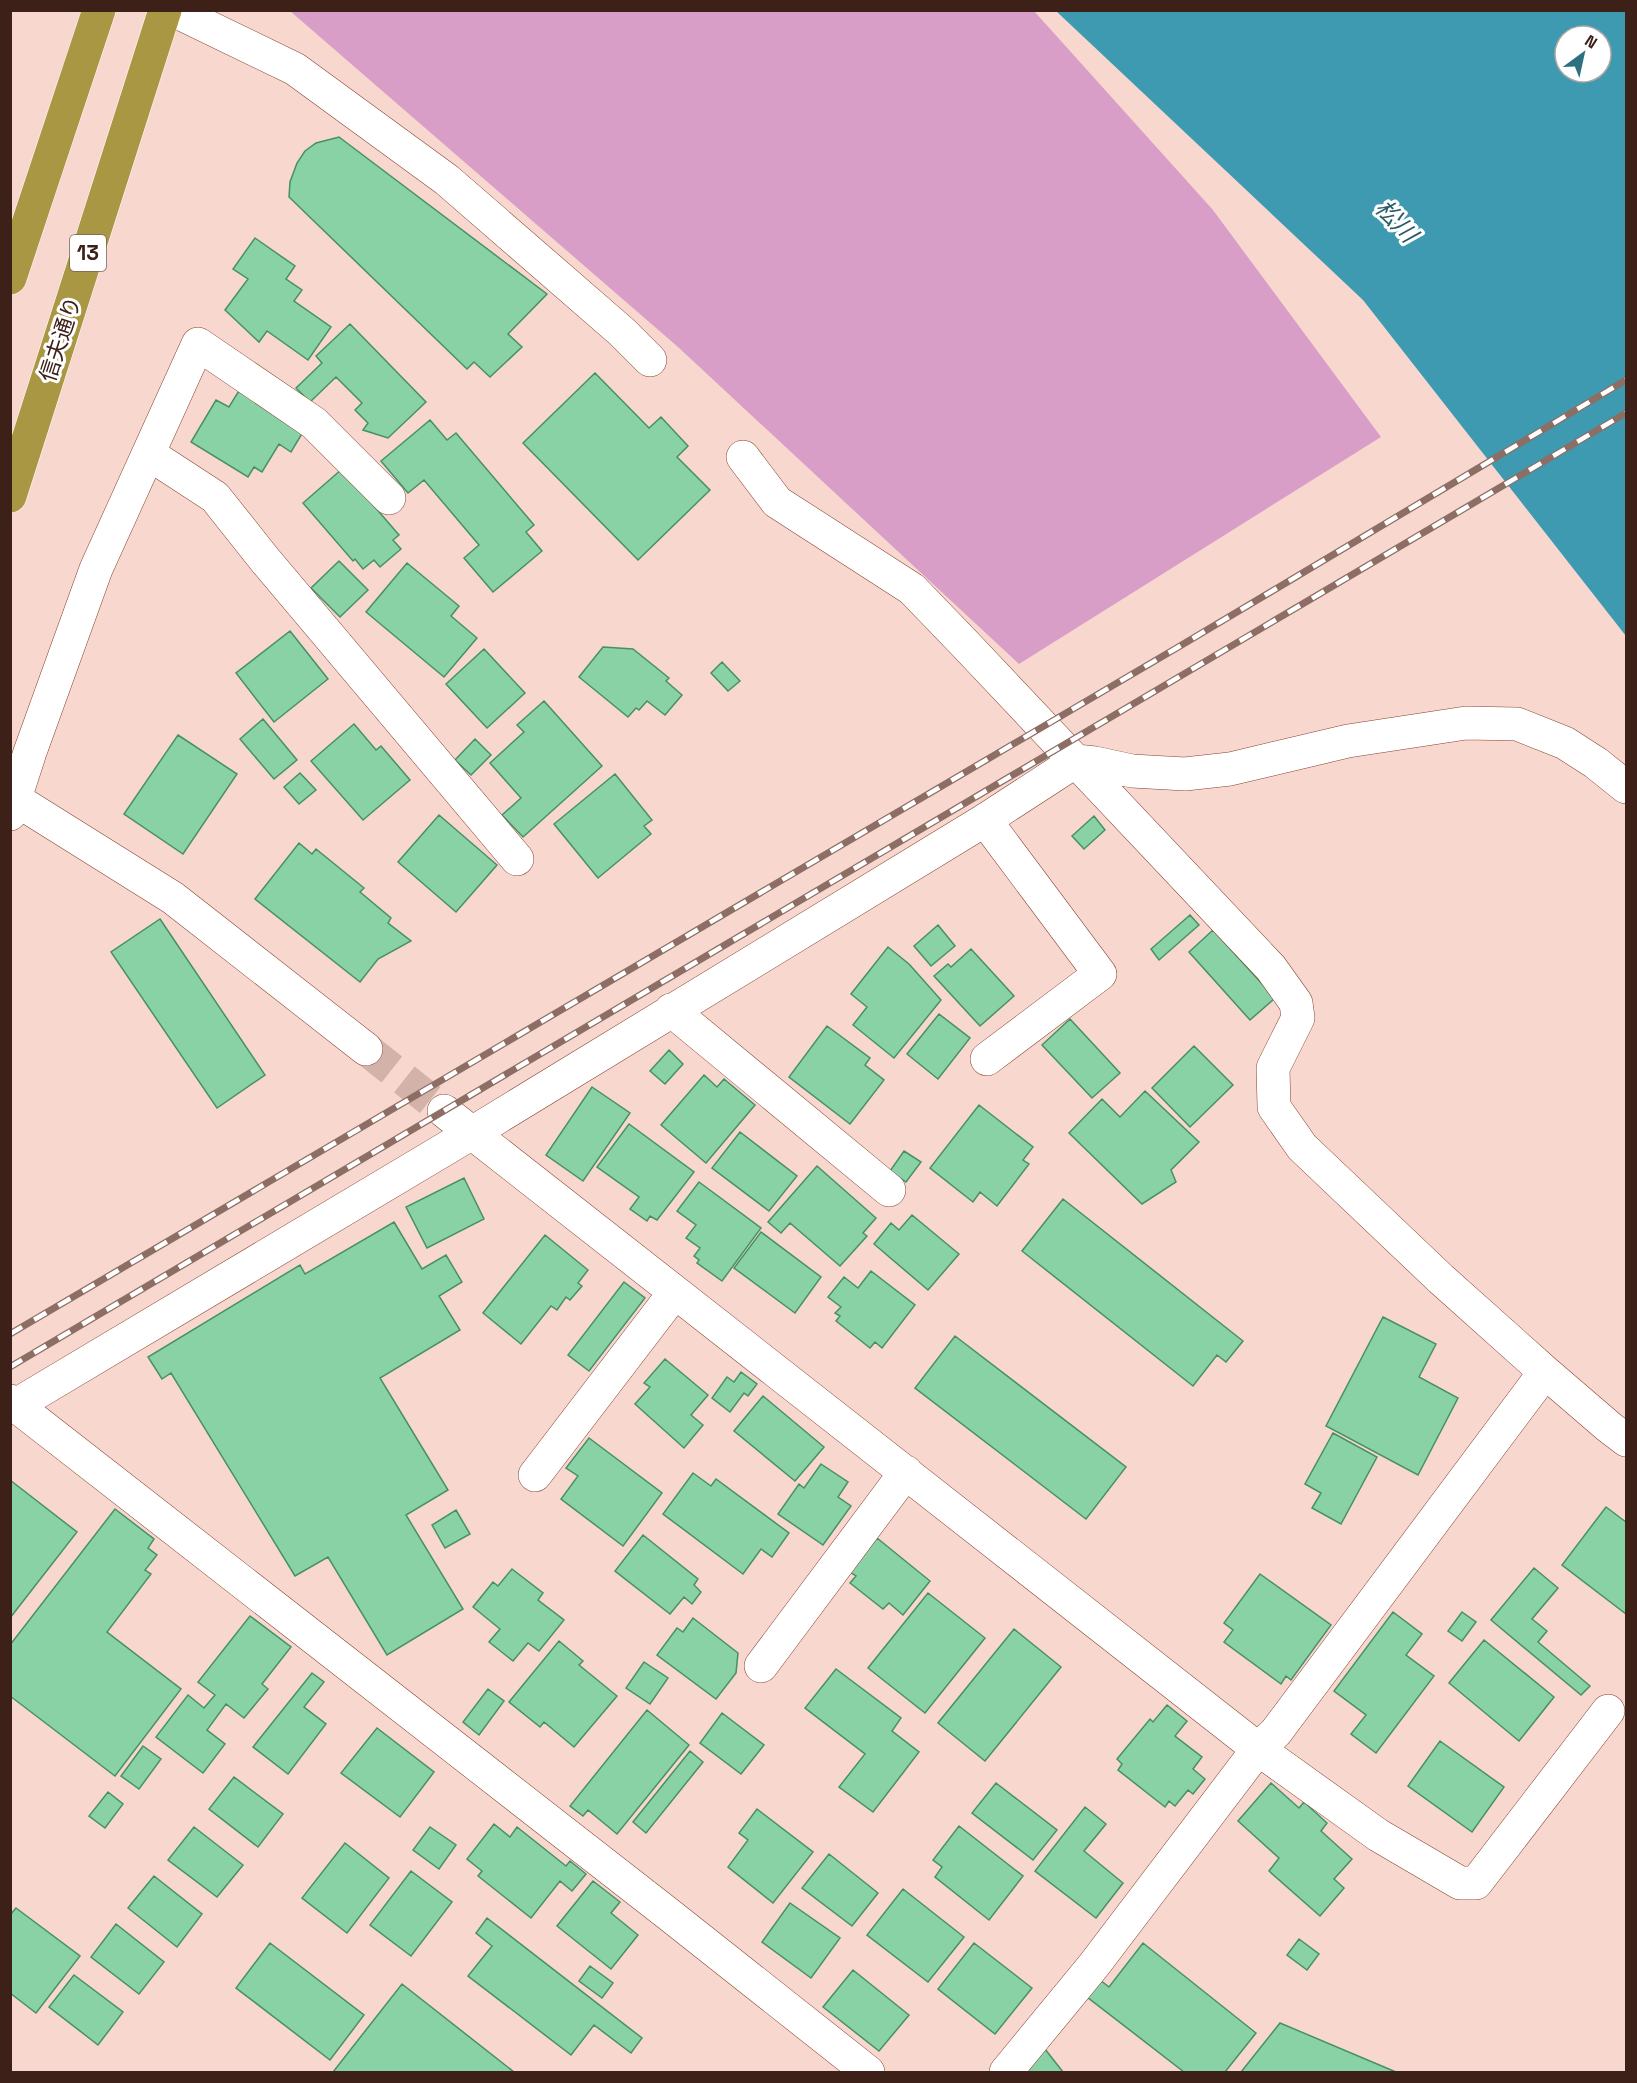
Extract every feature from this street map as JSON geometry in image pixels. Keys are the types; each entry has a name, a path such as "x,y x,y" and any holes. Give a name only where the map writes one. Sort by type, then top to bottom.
{"highway":[{"path":"10,278 99,10"},
{"name":"信夫通り","path":"10,496 165,10"}],"street":[{"path":"173,10 295,69 438,173 622,332 650,360"},
{"path":"366,1049 173,898 12,803 96,569 198,344 314,423 389,498"},
{"path":"149,454 215,497 265,560 517,859"},
{"path":"743,457 777,502 912,589 1270,968 1296,1003 1299,1018 1273,1068 1274,1107 1302,1147 1441,1279 1545,1372 1626,1440"},
{"path":"867,2073 667,1912 13,1403 472,1133 985,820 1076,761 1132,771 1185,774 1230,769 1359,739 1466,723 1517,723 1565,743 1596,763 1626,787"},
{"path":"985,820 1100,974 987,1059"},
{"path":"671,1010 889,1190"},
{"path":"444,1111 1258,1749 1378,1835 1460,1883 1476,1883 1608,1711"},
{"path":"535,1475 675,1292"},
{"path":"1006,2073 1094,1965 1258,1749 1276,1732 1545,1372"},
{"path":"761,1666 906,1472"}],"shaded area":[{"path":"290,11 1034,11 1213,210 1381,437 1019,664 678,347"}],"water":[{"name":"松川","path":"1056,11 1626,11 1626,636 1363,300"}],"building":[{"path":"339,137 547,294 508,334 522,347 490,377 474,362 467,369 289,197 290,182 297,163 305,151 316,143"},
{"path":"255,238 295,266 286,279 302,290 294,301 331,327 308,360 267,331 259,342 225,310 248,279 233,269"},
{"path":"350,324 426,402 388,438 363,430 368,423 355,410 362,403 336,377 310,402 296,388 322,363 316,356"},
{"path":"595,373 649,428 661,417 688,446 677,457 710,490 638,560 523,443"},
{"path":"240,389 303,432 291,452 279,444 262,472 254,467 248,477 191,442 216,400 229,407"},
{"path":"430,420 447,440 456,433 534,525 526,532 542,551 493,592 464,558 479,545 424,480 408,493 381,461"},
{"path":"342,469 399,535 393,540 401,549 380,567 374,560 363,569 355,559 353,561 303,503"},
{"path":"339,561 368,590 340,617 311,588"},
{"path":"407,563 459,606 451,616 477,638 444,677 366,612"},
{"path":"290,631 328,679 274,722 236,673"},
{"path":"603,647 633,649 669,678 666,681 682,695 665,715 647,701 628,717 579,677"},
{"path":"484,649 525,693 487,728 446,684"},
{"path":"722,662 740,681 728,691 711,673"},
{"path":"544,701 602,766 523,837 502,815 521,798 490,763 524,732 517,725"},
{"path":"263,719 297,760 274,779 240,739"},
{"path":"354,724 376,750 381,746 410,780 363,820 311,761"},
{"path":"178,735 237,774 183,854 124,814"},
{"path":"475,739 491,755 471,775 455,760"},
{"path":"300,773 316,790 299,804 284,787"},
{"path":"615,774 652,820 644,826 651,834 598,878 554,824"},
{"path":"439,815 497,865 456,912 398,862"},
{"path":"1094,816 1105,830 1084,849 1072,836"},
{"path":"299,843 312,854 316,849 364,888 360,892 391,918 388,923 411,941 378,959 360,982 255,899"},
{"path":"1190,915 1199,925 1159,960 1151,949"},
{"path":"160,919 265,1075 217,1108 111,952"},
{"path":"938,925 955,946 931,966 914,946"},
{"path":"1213,930 1275,998 1250,1020 1189,952"},
{"path":"888,947 909,964 941,1000 894,1058 853,1025 867,1007 851,994"},
{"path":"971,949 1014,996 980,1026 934,976 948,964 951,967"},
{"path":"939,1014 970,1038 938,1079 907,1054"},
{"path":"1070,1019 1120,1073 1092,1098 1042,1045"},
{"path":"827,1026 870,1058 865,1065 884,1080 850,1124 789,1077"},
{"path":"1194,1046 1233,1085 1190,1127 1152,1088"},
{"path":"669,1050 683,1064 665,1084 650,1071"},
{"path":"704,1075 717,1087 724,1079 755,1105 706,1163 661,1125"},
{"path":"592,1087 630,1113 583,1181 546,1155"},
{"path":"1145,1091 1199,1142 1171,1170 1176,1182 1142,1204 1069,1133 1102,1099 1120,1117"},
{"path":"979,1105 1033,1147 1023,1160 1029,1164 997,1206 980,1192 973,1202 930,1168"},
{"path":"629,1124 694,1172 657,1220 650,1216 647,1221 630,1209 639,1197 597,1167"},
{"path":"740,1132 797,1176 769,1211 712,1168"},
{"path":"904,1151 921,1162 906,1182 890,1171"},
{"path":"817,1166 876,1218 863,1233 867,1236 840,1266 790,1223 781,1233 768,1222"},
{"path":"464,1178 484,1219 427,1248 406,1207"},
{"path":"699,1182 761,1228 722,1281 697,1263 699,1260 694,1256 700,1248 686,1238 696,1225 677,1211"},
{"path":"1063,1199 1243,1341 1226,1362 1217,1355 1193,1386 1022,1251"},
{"path":"912,1215 959,1254 928,1290 874,1244 891,1223 899,1230"},
{"path":"394,1222 422,1269 446,1255 462,1282 439,1296 460,1330 380,1378 448,1490 406,1515 463,1609 387,1655 328,1557 295,1576 171,1373 162,1379 148,1357 300,1265 305,1274"},
{"path":"761,1232 821,1277 795,1313 734,1268"},
{"path":"545,1235 588,1270 578,1283 582,1286 570,1300 566,1297 557,1310 551,1306 521,1344 483,1313"},
{"path":"871,1271 915,1305 882,1348 875,1342 870,1348 836,1321 840,1316 835,1313 841,1307 828,1297 844,1277 858,1288"},
{"path":"624,1282 645,1298 589,1371 568,1355"},
{"path":"1383,1317 1436,1344 1419,1377 1458,1398 1418,1475 1326,1426"},
{"path":"955,1336 1126,1467 1086,1519 915,1388"},
{"path":"665,1359 708,1395 691,1415 703,1425 684,1448 635,1404 650,1387 644,1383"},
{"path":"741,1372 757,1384 748,1396 744,1393 730,1412 712,1398 727,1377 734,1382"},
{"path":"763,1396 824,1447 795,1481 734,1431"},
{"path":"1333,1433 1377,1457 1341,1524 1312,1508 1321,1493 1305,1484"},
{"path":"589,1438 662,1493 623,1546 561,1499 578,1476 566,1468"},
{"path":"821,1464 848,1482 838,1497 851,1506 823,1545 778,1514 799,1484 804,1488"},
{"path":"693,1473 711,1486 716,1479 789,1533 772,1557 761,1549 743,1574 663,1514"},
{"path":"10,1480 77,1532 10,1618"},
{"path":"1606,1507 1626,1522 1626,1614 1562,1565"},
{"path":"115,1509 154,1539 148,1548 157,1555 145,1570 151,1574 107,1632 181,1689 115,1776 10,1696 10,1645"},
{"path":"456,1510 470,1534 445,1548 432,1525"},
{"path":"643,1535 698,1579 694,1585 701,1592 692,1604 684,1597 670,1614 615,1571"},
{"path":"877,1538 930,1581 903,1615 889,1603 883,1609 850,1583 856,1576 850,1572"},
{"path":"1534,1568 1558,1588 1532,1619 1547,1631 1538,1642 1590,1686 1581,1695 1491,1620"},
{"path":"512,1569 543,1593 538,1600 564,1620 539,1651 528,1643 513,1661 489,1642 500,1629 473,1607 493,1582 498,1586"},
{"path":"1260,1574 1331,1625 1291,1680 1286,1676 1281,1684 1224,1642 1233,1630 1224,1623"},
{"path":"928,1593 985,1638 925,1713 868,1668"},
{"path":"1393,1612 1422,1634 1406,1655 1434,1676 1376,1753 1351,1734 1366,1715 1334,1691"},
{"path":"1462,1612 1476,1622 1462,1641 1448,1631"},
{"path":"250,1616 291,1647 262,1684 268,1689 244,1718 226,1704 207,1730 225,1744 203,1773 156,1737 188,1695 204,1708 215,1695 198,1682"},
{"path":"693,1618 738,1653 736,1673 716,1699 657,1655 677,1628 683,1632"},
{"path":"1014,1629 1061,1667 985,1761 938,1723"},
{"path":"1484,1640 1554,1697 1519,1741 1449,1683"},
{"path":"559,1641 583,1661 579,1665 617,1696 574,1747 544,1722 540,1727 509,1702"},
{"path":"644,1662 668,1678 650,1704 626,1688"},
{"path":"836,1669 901,1718 892,1731 919,1752 873,1812 839,1787 865,1754 805,1708"},
{"path":"312,1673 324,1682 304,1707 326,1724 288,1774 253,1747"},
{"path":"488,1689 504,1701 479,1735 463,1722"},
{"path":"1167,1705 1187,1721 1175,1736 1202,1757 1193,1769 1205,1779 1193,1794 1188,1790 1175,1806 1169,1801 1165,1807 1118,1770 1122,1764 1117,1759 1150,1719 1153,1722"},
{"path":"647,1710 689,1745 617,1834 588,1810 583,1816 570,1806"},
{"path":"722,1713 764,1745 741,1774 700,1743"},
{"path":"377,1728 434,1772 400,1817 341,1773"},
{"path":"1440,1741 1504,1787 1472,1832 1408,1786"},
{"path":"143,1746 161,1759 139,1789 121,1776"},
{"path":"690,1751 703,1762 646,1833 633,1822"},
{"path":"234,1777 283,1814 258,1847 209,1809"},
{"path":"996,1783 1057,1830 1033,1860 972,1813"},
{"path":"1271,1783 1299,1808 1304,1802 1327,1823 1321,1831 1352,1859 1334,1879 1344,1888 1320,1916 1269,1871 1279,1858 1238,1821"},
{"path":"108,1792 123,1804 105,1828 89,1816"},
{"path":"1085,1807 1106,1824 1084,1851 1123,1883 1096,1918 1035,1871"},
{"path":"757,1809 813,1852 773,1903 728,1867 748,1840 739,1833"},
{"path":"494,1824 510,1837 517,1827 566,1866 570,1861 586,1874 572,1891 560,1881 531,1918 478,1876 482,1871 467,1859"},
{"path":"959,1826 1023,1876 989,1920 935,1877 942,1867 933,1860"},
{"path":"194,1827 243,1865 217,1897 168,1860"},
{"path":"430,1827 456,1845 439,1869 413,1850"},
{"path":"345,1843 389,1878 347,1933 302,1898"},
{"path":"829,1854 878,1893 852,1926 802,1888"},
{"path":"411,1871 452,1902 411,1956 370,1925"},
{"path":"154,1876 202,1914 177,1947 128,1908"},
{"path":"593,1881 620,1902 611,1913 638,1935 611,1969 557,1926"},
{"path":"903,1889 964,1937 928,1982 867,1935"},
{"path":"790,1903 840,1938 811,1978 762,1942"},
{"path":"16,1908 80,1956 36,2013 10,1993 10,1915"},
{"path":"487,1918 642,2038 631,2053 594,2025 571,2055 468,1976 492,1946 476,1933"},
{"path":"116,1924 164,1962 139,1994 91,1957"},
{"path":"1299,1939 1319,1954 1307,1970 1287,1955"},
{"path":"270,1943 364,2015 330,2060 236,1988"},
{"path":"974,1943 1032,1988 995,2034 938,1989"},
{"path":"1143,1943 1256,2033 1225,2072 1184,2072 1087,1997 1100,1980 1109,1987"},
{"path":"590,1966 613,1983 602,1998 579,1981"},
{"path":"853,1970 909,2015 879,2051 823,2007"},
{"path":"74,1975 123,2012 98,2045 49,2007"},
{"path":"402,1984 514,2072 333,2072"},
{"path":"1280,2023 1396,2072 1241,2072"},
{"path":"1045,2049 1063,2072 1027,2072"}],"tunnel":[{"path":"366,1049 444,1111"}],"railway":[{"path":"10,1334 1180,646 1626,380"},
{"path":"10,1367 1626,413"}]}
